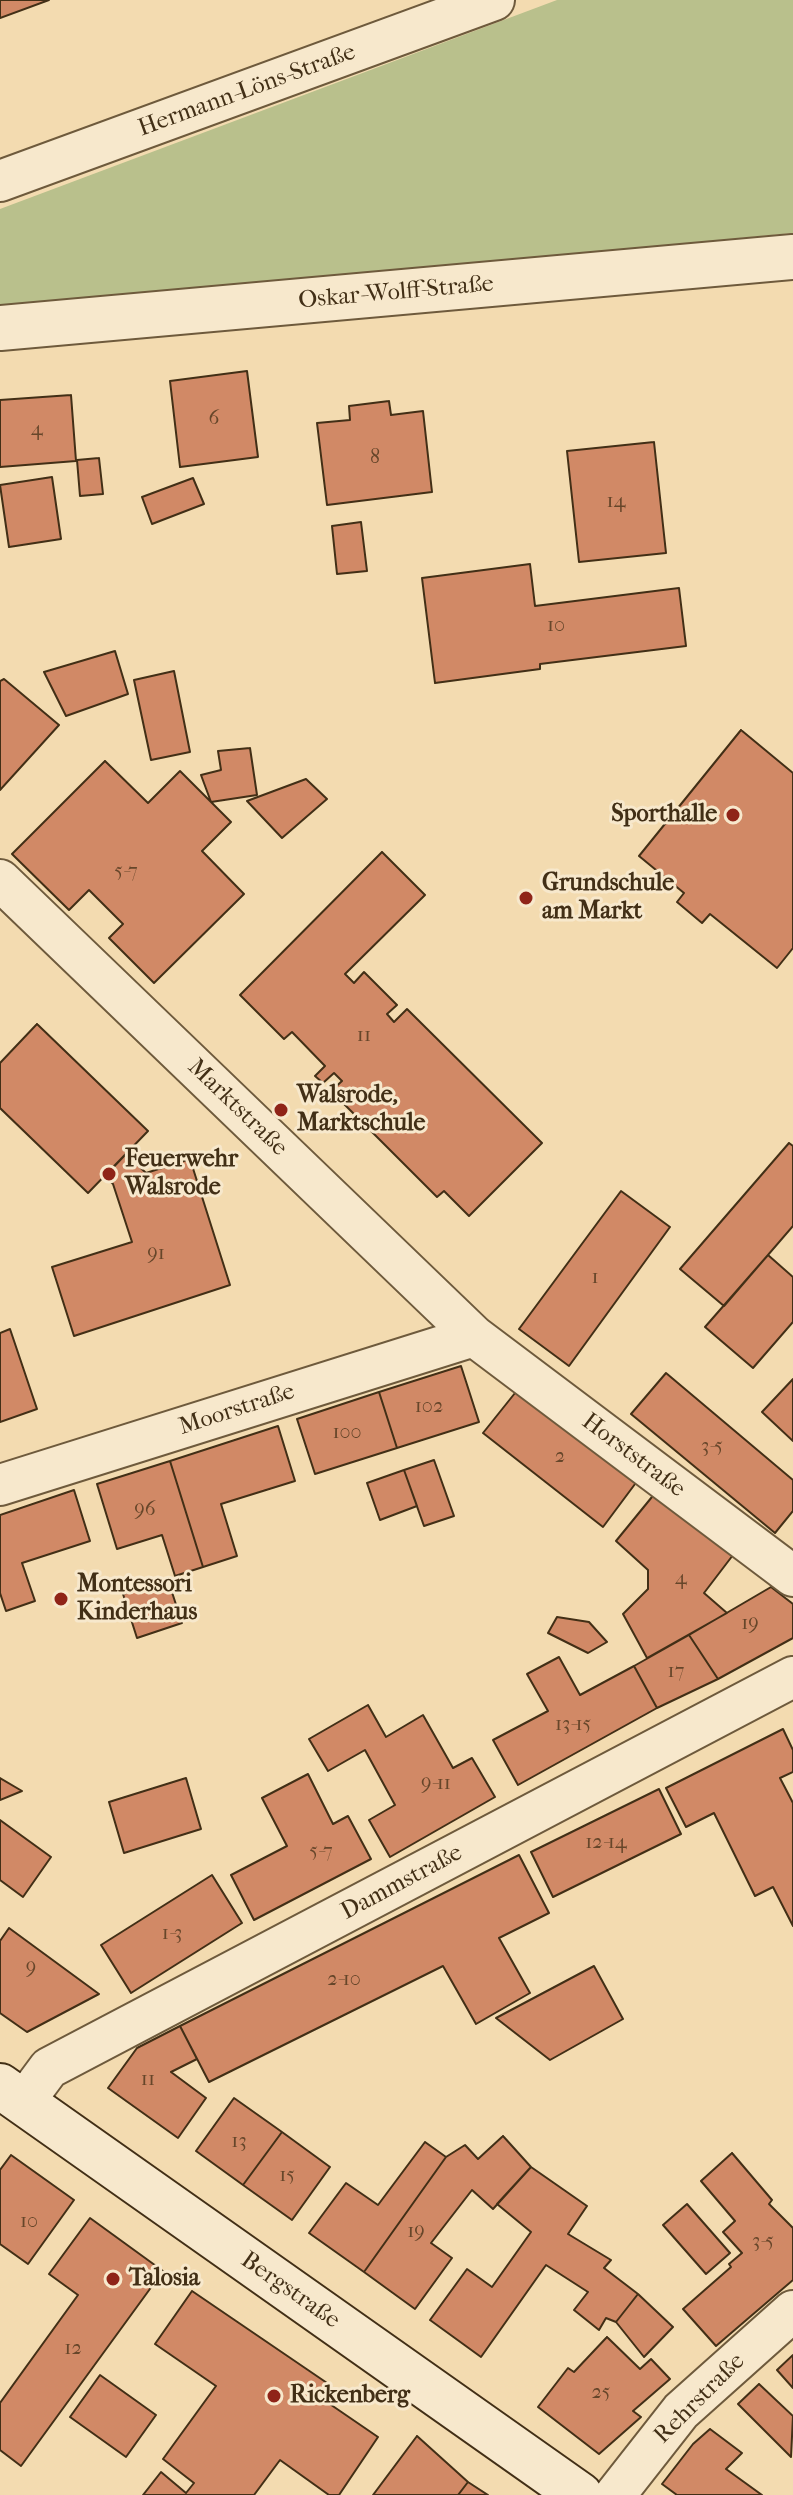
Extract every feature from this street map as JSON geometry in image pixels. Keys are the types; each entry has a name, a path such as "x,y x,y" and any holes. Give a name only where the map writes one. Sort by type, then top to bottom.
{"street":[{"name":"Hermann-Löns-Straße","path":"0,181 494,0"},
{"name":"Oskar-Wolff-Straße","path":"0,328 793,257"},
{"name":"Marktstraße","path":"0,880 474,1336"},
{"name":"Moorstraße","path":"0,1485 474,1336"},
{"name":"Horststraße","path":"474,1336 793,1576"},
{"name":"Dammstraße","path":"12,2095 49,2068 793,1677"},
{"name":"Bergstraße","path":"12,2095 580,2495"},
{"name":"Rehrstraße","path":"615,2495 681,2411 793,2311"}],"green space":[{"path":"557,0 793,0 793,233 0,309 0,209"}],"building":[{"path":"0,0 49,0 0,18"},
{"path":"247,371 258,457 180,467 170,381"},
{"path":"71,395 76,461 0,467 0,400"},
{"path":"389,401 391,415 423,411 432,492 327,505 317,423 350,420 349,406"},
{"path":"654,442 666,553 579,562 567,451"},
{"path":"99,458 103,494 80,496 77,460"},
{"path":"52,477 61,539 9,547 0,485"},
{"path":"193,478 204,504 152,524 142,497"},
{"path":"361,522 367,571 337,574 332,526"},
{"path":"530,564 535,606 679,588 686,646 540,664 540,669 435,683 422,578"},
{"path":"115,651 128,694 66,716 44,672"},
{"path":"174,671 190,752 151,760 134,680"},
{"path":"4,679 59,725 0,790 0,681"},
{"name":"Sporthalle","path":"741,730 793,773 793,948 777,968 710,914 702,923 677,902 684,893 639,856"},
{"path":"250,748 257,795 211,802 201,775 221,770 218,751"},
{"path":"105,761 148,803 180,771 231,822 202,851 244,894 154,983 109,938 123,924 89,890 69,910 12,854"},
{"path":"306,779 327,799 282,838 247,801"},
{"path":"382,852 425,895 345,974 354,983 364,972 397,1005 387,1014 394,1022 407,1009 542,1143 469,1216 444,1191 437,1197 331,1091 342,1081 334,1073 323,1083 315,1076 325,1066 292,1032 284,1039 240,995"},
{"path":"37,1024 148,1131 88,1193 0,1108 0,1063"},
{"path":"789,1143 793,1146 793,1226 724,1306 680,1269"},
{"path":"126,1154 146,1173 190,1159 230,1285 74,1336 52,1267 132,1242 113,1184 105,1176"},
{"path":"621,1191 670,1227 569,1366 519,1329"},
{"path":"768,1255 793,1277 793,1322 753,1368 705,1327"},
{"path":"10,1329 37,1409 0,1422 0,1333"},
{"path":"461,1366 479,1422 397,1448 379,1392"},
{"path":"666,1373 793,1480 793,1511 775,1533 631,1414"},
{"path":"793,1379 793,1441 762,1412"},
{"path":"519,1388 638,1480 603,1527 483,1433"},
{"path":"379,1392 397,1448 315,1474 297,1419"},
{"path":"278,1426 295,1481 221,1504 237,1556 203,1567 170,1461"},
{"path":"434,1460 454,1516 424,1526 404,1470"},
{"path":"170,1461 203,1567 175,1576 162,1535 117,1549 97,1484"},
{"path":"404,1470 417,1506 380,1520 367,1483"},
{"path":"74,1490 90,1541 22,1563 35,1601 6,1611 0,1593 0,1515"},
{"path":"656,1492 733,1555 704,1593 727,1613 647,1658 623,1614 648,1589 648,1570 616,1541"},
{"path":"168,1580 182,1623 137,1638 123,1594"},
{"path":"771,1587 793,1604 793,1638 718,1679 689,1635"},
{"path":"557,1617 589,1622 607,1642 588,1653 548,1633"},
{"path":"689,1635 718,1679 657,1708 634,1666"},
{"path":"559,1657 580,1695 634,1666 657,1708 518,1785 493,1740 548,1711 527,1674"},
{"path":"368,1705 386,1737 423,1715 453,1768 472,1758 495,1797 390,1857 369,1820 395,1805 365,1750 328,1771 309,1739"},
{"path":"783,1729 793,1750 793,1772 780,1778 793,1803 793,1926 773,1887 755,1896 714,1813 686,1827 666,1788"},
{"path":"308,1774 333,1824 348,1816 371,1859 254,1920 231,1875 287,1846 262,1798"},
{"path":"0,1778 22,1791 0,1800"},
{"path":"186,1778 201,1829 124,1853 109,1802"},
{"path":"659,1789 681,1834 553,1897 531,1852"},
{"path":"0,1820 51,1857 23,1897 0,1880"},
{"path":"519,1855 549,1913 499,1938 530,1993 476,2024 443,1966 209,2082 180,2026"},
{"path":"212,1875 242,1923 131,1993 101,1945"},
{"path":"9,1928 99,1994 27,2032 0,2013 0,1941"},
{"path":"594,1966 623,2019 550,2060 496,2018"},
{"path":"180,2026 197,2059 171,2072 206,2098 178,2138 108,2088 137,2048"},
{"path":"234,2098 282,2132 243,2185 196,2151"},
{"path":"282,2132 330,2167 292,2220 243,2185"},
{"path":"503,2136 531,2167 493,2209 472,2190 431,2243 452,2258 415,2309 364,2272 446,2157 465,2145 478,2159"},
{"path":"425,2142 446,2157 364,2272 309,2233 346,2183 378,2205"},
{"path":"732,2153 772,2200 769,2204 793,2228 793,2280 716,2346 683,2309 731,2267 729,2264 742,2253 723,2232 735,2221 701,2181"},
{"path":"11,2155 74,2200 28,2264 0,2244 0,2170"},
{"path":"531,2167 587,2206 568,2234 611,2260 604,2268 638,2294 616,2322 606,2318 599,2330 574,2310 588,2292 546,2265 481,2357 430,2320 467,2269 492,2287 531,2232 497,2204"},
{"path":"687,2204 730,2253 706,2274 663,2225"},
{"path":"90,2218 163,2271 21,2466 0,2450 0,2403 78,2295 49,2274"},
{"path":"192,2291 330,2385 321,2398 378,2437 339,2495 329,2495 280,2460 254,2495 143,2495 161,2472 186,2493 194,2483 163,2459 216,2386 155,2344"},
{"path":"638,2294 673,2327 644,2357 616,2322"},
{"path":"607,2337 640,2369 651,2359 670,2379 633,2411 641,2417 599,2454 538,2407 568,2368 574,2372"},
{"path":"793,2355 793,2388 777,2370"},
{"path":"100,2375 156,2415 126,2457 70,2417"},
{"path":"759,2384 793,2416 791,2457 738,2404"},
{"path":"710,2429 742,2453 726,2469 762,2495 677,2495 662,2484 693,2444"},
{"path":"417,2436 468,2482 458,2495 373,2495"},
{"path":"468,2482 488,2495 458,2495"}],"place":[{"name":"Sporthalle","path":"733,815"},
{"name":"Grundschule am Markt","path":"526,898"},
{"name":"Walsrode, Marktschule","path":"281,1110"},
{"name":"Feuerwehr Walsrode","path":"109,1174"},
{"name":"Montessori Kinderhaus","path":"61,1599"},
{"name":"Talosia","path":"113,2279"},
{"name":"Rickenberg","path":"274,2396"}]}
